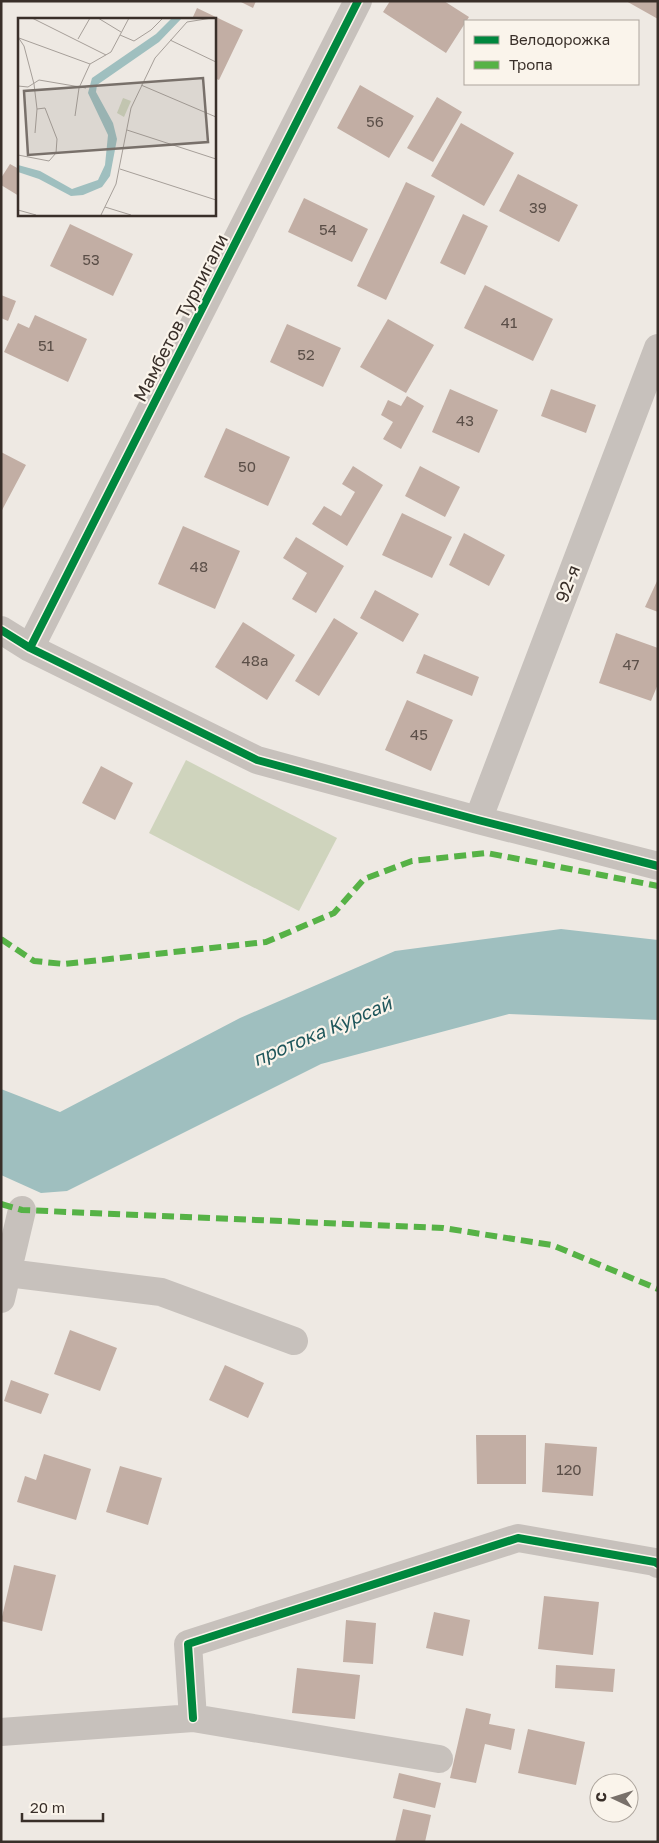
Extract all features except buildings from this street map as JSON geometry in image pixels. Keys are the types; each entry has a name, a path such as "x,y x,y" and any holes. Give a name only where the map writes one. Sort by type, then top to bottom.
{"street":[{"name":"Мамбетов Турлигали","path":"30,648 358,1"},
{"name":"92-я","path":"478,820 658,348"},
{"path":"1,630 30,648 257,760 478,820 658,866"},
{"path":"1,1299 5,1272 22,1210"},
{"path":"5,1272 160,1292 294,1341"},
{"path":"193,1718 188,1644 518,1538 658,1564"},
{"path":"1,1732 193,1718 438,1759"}],"green space":[{"path":"186,760 337,838 299,911 149,833"}],"water":[{"name":"протока Курсай","path":"561,929 658,940 658,1020 509,1014 321,1064 67,1191 41,1193 1,1175 1,1089 60,1112 240,1018 395,951"}],"marked path":[{"path":"1,939 34,961 64,964 266,942 334,913 364,879 412,861 487,853 658,886"},
{"path":"1,1204 22,1210 443,1228 552,1245 658,1289"}],"cycle path":[{"path":"30,648 358,1"},
{"path":"1,630 30,648 257,760 478,820 658,866"},
{"path":"193,1718 188,1644 518,1538 658,1564"}]}
